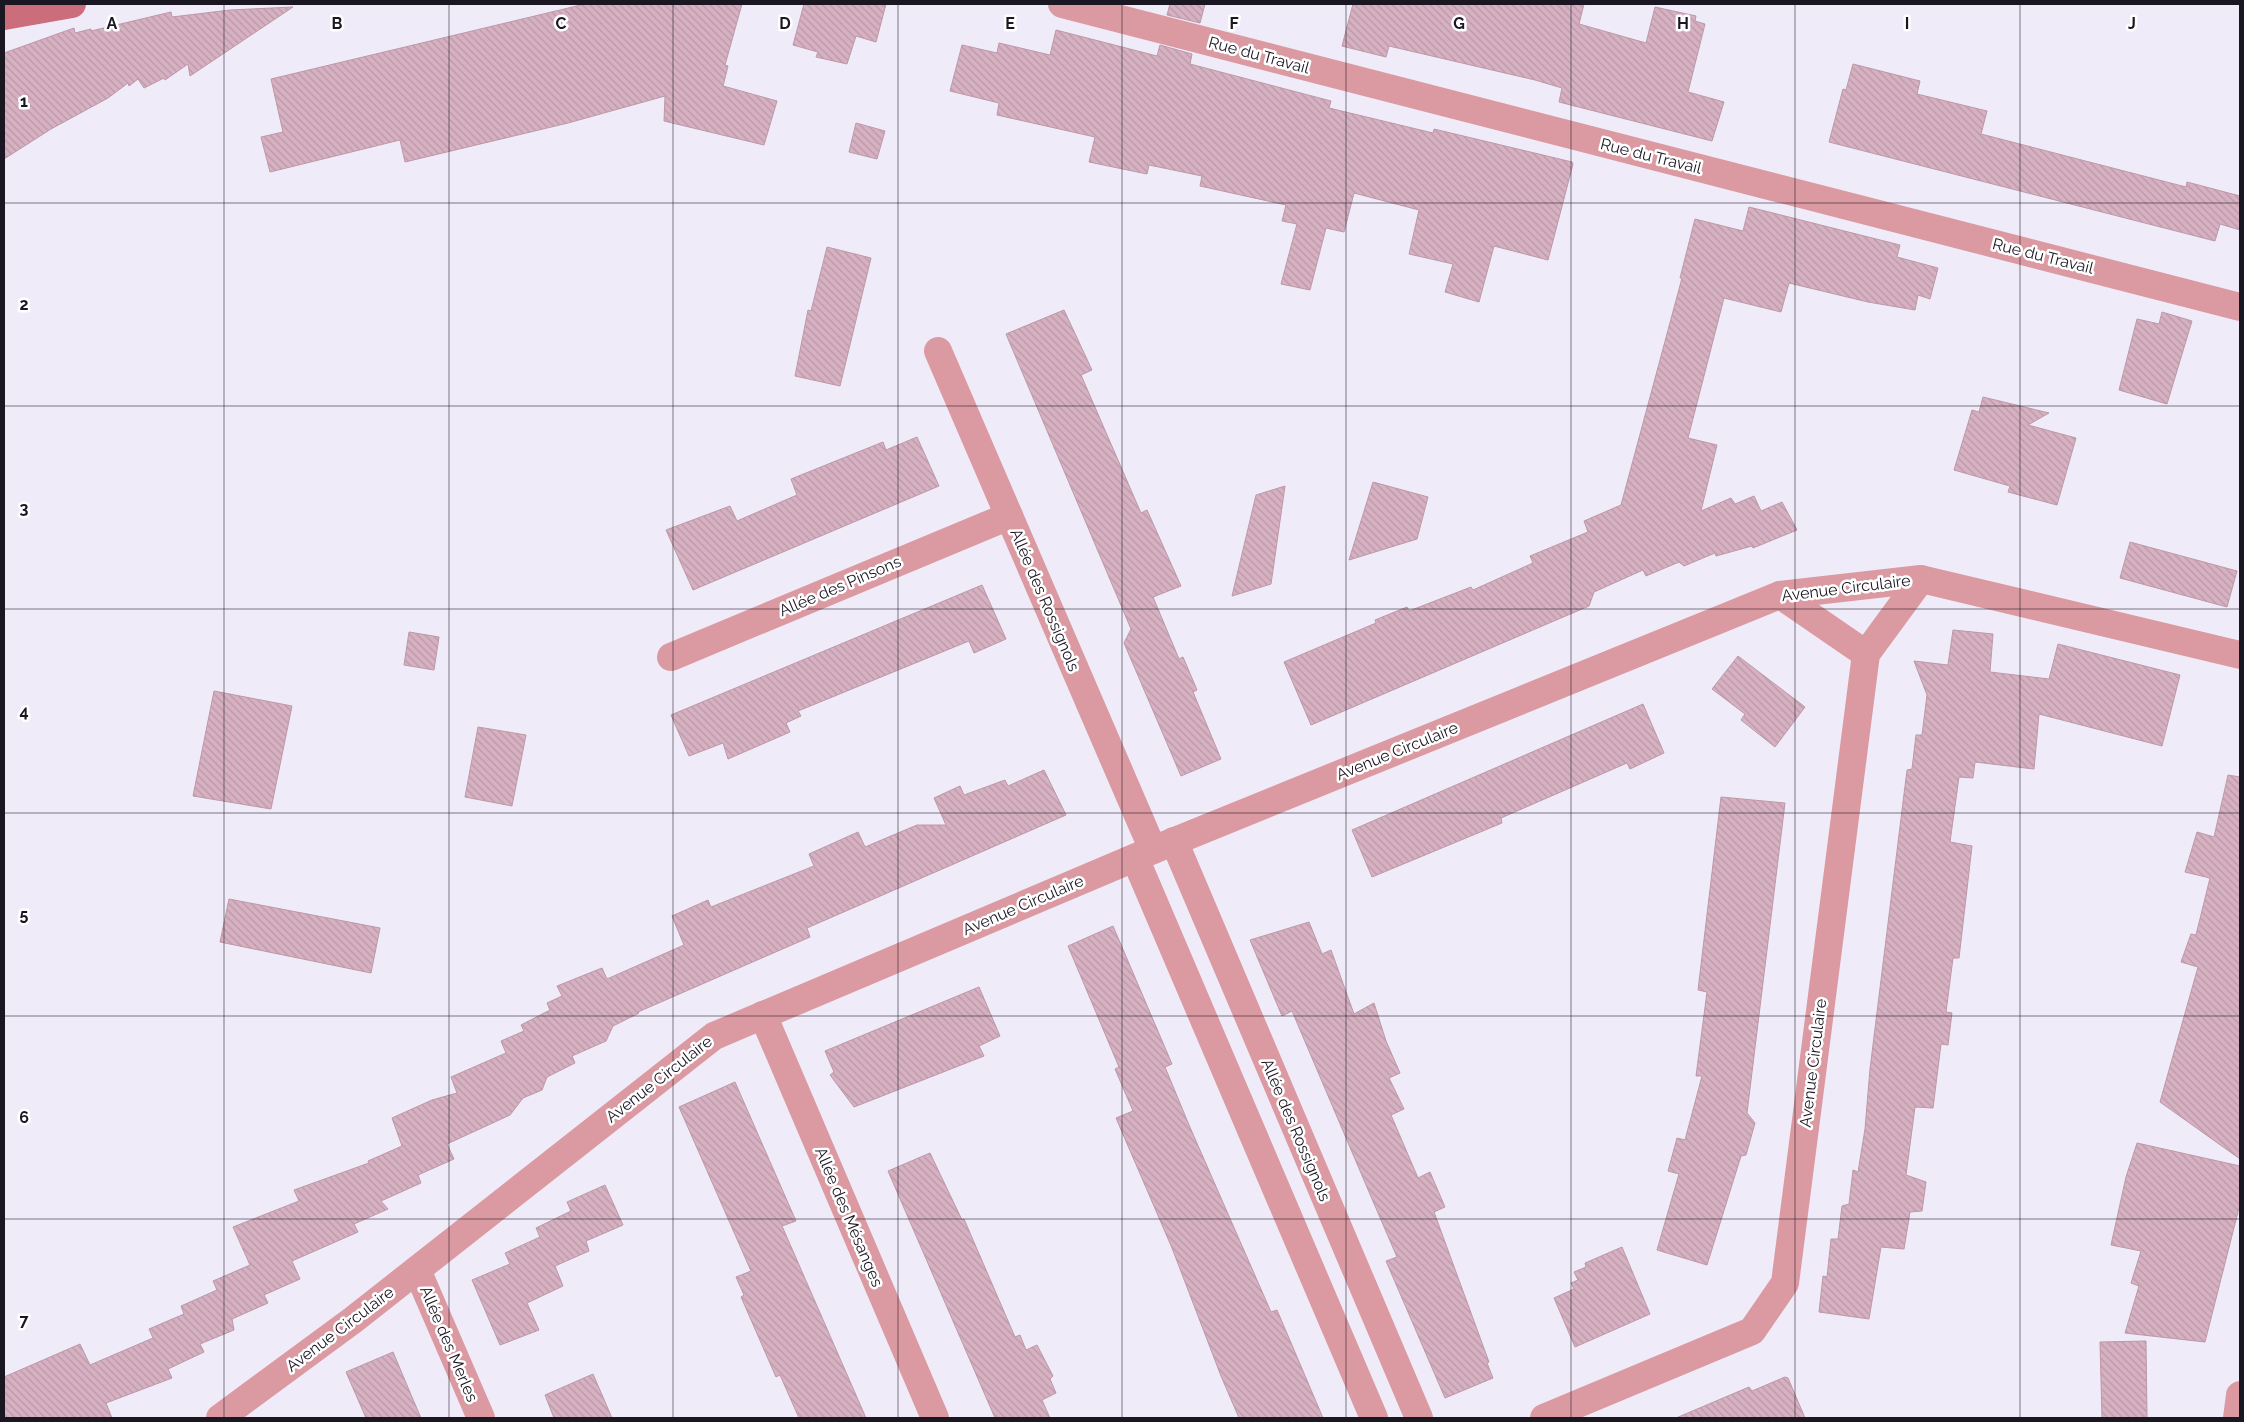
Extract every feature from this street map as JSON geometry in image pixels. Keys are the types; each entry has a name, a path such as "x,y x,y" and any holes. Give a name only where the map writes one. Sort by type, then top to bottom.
{"main road":[{"path":"4,16 72,4"}],"street":[{"name":"Rue du Travail","path":"1062,4 2240,307"},
{"name":"Allée des Rossignols","path":"938,351 1154,850 1419,1418"},
{"name":"Allée des Pinsons","path":"671,656 1009,516"},
{"name":"Avenue Circulaire","path":"1544,1418 1752,1331 1785,1283 1866,654 1921,579"},
{"name":"Avenue Circulaire","path":"220,1418 417,1270 714,1036 1154,850 1780,595 1921,579 2240,655"},
{"path":"1780,595 1866,654"},
{"name":"Allée des Rossignols","path":"1154,850 1374,1418"},
{"name":"Allée des Mésanges","path":"763,1015 935,1418"},
{"name":"Allée des Merles","path":"417,1270 481,1418"},
{"path":"2237,1418 2240,1394"}],"building":[{"path":"585,4 742,4 725,65 728,66 723,86 777,101 764,145 664,121 665,96 568,123 405,162 400,140 270,172 261,137 283,132 271,79"},
{"path":"804,4 886,4 876,42 856,36 847,64 816,57 818,52 793,45"},
{"path":"1170,4 1205,4 1200,23 1167,15"},
{"path":"1353,4 1584,4 1579,24 1646,43 1655,7 1696,16 1695,21 1705,24 1688,92 1724,102 1712,141 1559,102 1562,88 1535,80 1389,46 1386,57 1342,46"},
{"path":"293,7 190,76 188,64 165,80 164,78 144,88 138,79 129,86 128,83 108,98 51,129 4,159 4,53 74,28 75,33 91,29 91,31 171,12 172,17 230,10"},
{"path":"1056,30 1157,56 1160,45 1192,54 1190,64 1331,101 1329,108 1433,133 1434,129 1572,162 1548,260 1494,246 1479,302 1445,292 1453,264 1409,254 1419,210 1354,193 1344,232 1326,228 1310,290 1281,284 1297,224 1282,221 1286,205 1200,186 1202,176 1149,165 1147,174 1089,162 1095,137 997,115 999,103 950,91 962,45 997,53 999,43 1050,55"},
{"path":"1853,64 1920,81 1917,94 1987,111 1981,134 2186,187 2187,182 2240,196 2240,230 2220,224 2215,241 1829,142 1843,89 1846,90"},
{"path":"856,123 885,131 877,159 849,152"},
{"path":"1749,207 1900,245 1897,257 1938,268 1930,299 1918,295 1915,310 1868,302 1789,283 1781,312 1724,298 1688,438 1717,445 1701,511 1731,498 1735,504 1754,496 1761,511 1782,502 1797,530 1753,548 1752,546 1716,556 1715,553 1684,566 1679,562 1646,576 1643,570 1594,592 1589,606 1311,725 1284,662 1376,623 1375,620 1407,607 1409,611 1471,587 1473,590 1533,563 1530,556 1588,532 1584,521 1621,505 1682,278 1680,278 1695,219 1743,231"},
{"path":"827,247 871,258 840,386 795,376 808,310 811,311"},
{"path":"1064,310 1092,370 1081,375 1141,513 1147,510 1181,586 1153,597 1179,659 1183,657 1197,690 1193,692 1221,759 1181,776 1124,643 1131,629 1006,334"},
{"path":"2162,312 2192,321 2167,404 2119,390 2137,319 2159,324"},
{"path":"1983,397 2049,413 2028,425 2076,438 2057,505 2008,492 2010,486 1954,470 1972,410 1979,412"},
{"path":"917,437 939,486 693,590 666,530 730,506 737,521 797,495 791,479 883,442 886,450"},
{"path":"1373,482 1428,497 1417,539 1349,560"},
{"path":"1285,486 1271,584 1232,596 1256,495"},
{"path":"2130,542 2237,571 2227,607 2120,578"},
{"path":"982,585 1006,639 974,653 969,641 798,711 801,716 786,723 790,732 728,759 723,743 689,756 671,715"},
{"path":"1953,630 1993,634 1990,672 2049,679 2058,644 2180,675 2162,746 2039,714 2034,769 1975,762 1973,778 1959,777 1950,842 1972,846 1959,958 1953,958 1946,1012 1952,1013 1948,1045 1941,1044 1933,1108 1915,1107 1906,1175 1926,1182 1922,1211 1910,1212 1904,1249 1881,1247 1869,1319 1819,1312 1823,1276 1827,1277 1831,1239 1838,1239 1842,1206 1849,1204 1853,1170 1858,1172 1865,1129 1870,1069 1907,770 1912,769 1916,735 1922,735 1927,695 1914,661 1948,665"},
{"path":"409,632 439,637 434,670 404,665"},
{"path":"1738,656 1805,707 1775,747 1741,720 1745,714 1712,689"},
{"path":"214,691 292,706 271,809 193,796"},
{"path":"1643,704 1664,753 1630,769 1627,763 1501,818 1502,823 1372,877 1352,830"},
{"path":"478,727 526,735 512,806 465,797"},
{"path":"1044,770 1066,815 807,928 810,937 638,1012 613,1026 606,1041 572,1056 575,1063 547,1077 542,1090 523,1098 510,1115 447,1144 454,1159 418,1175 421,1183 381,1201 388,1209 354,1224 358,1232 292,1261 300,1279 264,1295 268,1303 232,1319 234,1330 200,1344 204,1352 168,1369 172,1378 106,1403 112,1418 4,1418 4,1377 80,1344 90,1365 153,1338 149,1329 184,1314 181,1306 217,1290 213,1281 250,1265 233,1227 299,1201 294,1190 369,1163 368,1161 402,1146 392,1118 432,1100 457,1093 451,1077 506,1053 501,1041 524,1031 521,1025 550,1010 547,1003 562,996 557,986 602,968 607,979 684,945 672,916 708,900 711,907 814,866 809,854 858,832 865,847 917,825 946,825 934,798 960,786 964,795 1005,780 1008,786"},
{"path":"2228,775 2240,777 2240,1159 2160,1102 2198,967 2181,962 2191,934 2196,935 2210,878 2185,872 2197,832 2214,837"},
{"path":"1721,797 1785,803 1747,1113 1755,1123 1746,1155 1741,1156 1707,1265 1657,1250 1679,1174 1668,1171 1677,1138 1685,1140 1702,1076 1696,1076 1707,992 1698,990"},
{"path":"229,899 380,928 371,973 220,942"},
{"path":"1309,922 1322,954 1331,950 1354,1014 1374,1003 1386,1041 1400,1073 1389,1078 1404,1109 1391,1115 1418,1178 1430,1172 1445,1207 1434,1212 1489,1362 1487,1363 1493,1378 1445,1398 1386,1261 1397,1257 1292,1011 1282,1016 1250,940"},
{"path":"1113,926 1172,1064 1165,1067 1189,1125 1271,1312 1277,1310 1323,1418 1239,1418 1221,1376 1172,1248 1116,1118 1133,1111 1115,1069 1119,1067 1068,946"},
{"path":"979,987 1000,1036 979,1046 984,1056 854,1107 830,1075 834,1072 825,1051"},
{"path":"735,1082 796,1221 782,1226 866,1418 799,1418 780,1375 776,1377 741,1297 744,1295 736,1277 751,1271 679,1107"},
{"path":"2137,1143 2240,1166 2240,1204 2205,1342 2125,1333 2139,1286 2131,1283 2141,1251 2111,1245 2126,1177"},
{"path":"930,1153 962,1220 964,1219 1015,1337 1020,1335 1026,1350 1037,1345 1053,1376 1050,1379 1056,1393 1042,1400 1050,1418 995,1418 888,1171"},
{"path":"605,1185 623,1225 586,1241 589,1251 555,1266 563,1286 527,1303 539,1330 500,1345 472,1280 510,1264 505,1253 540,1237 536,1228 571,1211 567,1202"},
{"path":"1622,1247 1650,1314 1575,1347 1554,1298 1574,1289 1571,1283 1578,1280 1574,1272 1586,1267 1585,1263"},
{"path":"2146,1341 2147,1418 2102,1418 2100,1342"},
{"path":"393,1352 421,1418 366,1418 346,1372"},
{"path":"593,1374 612,1418 554,1418 545,1395"},
{"path":"1785,1377 1788,1378 1805,1418 1676,1418 1749,1387 1752,1391"}]}
